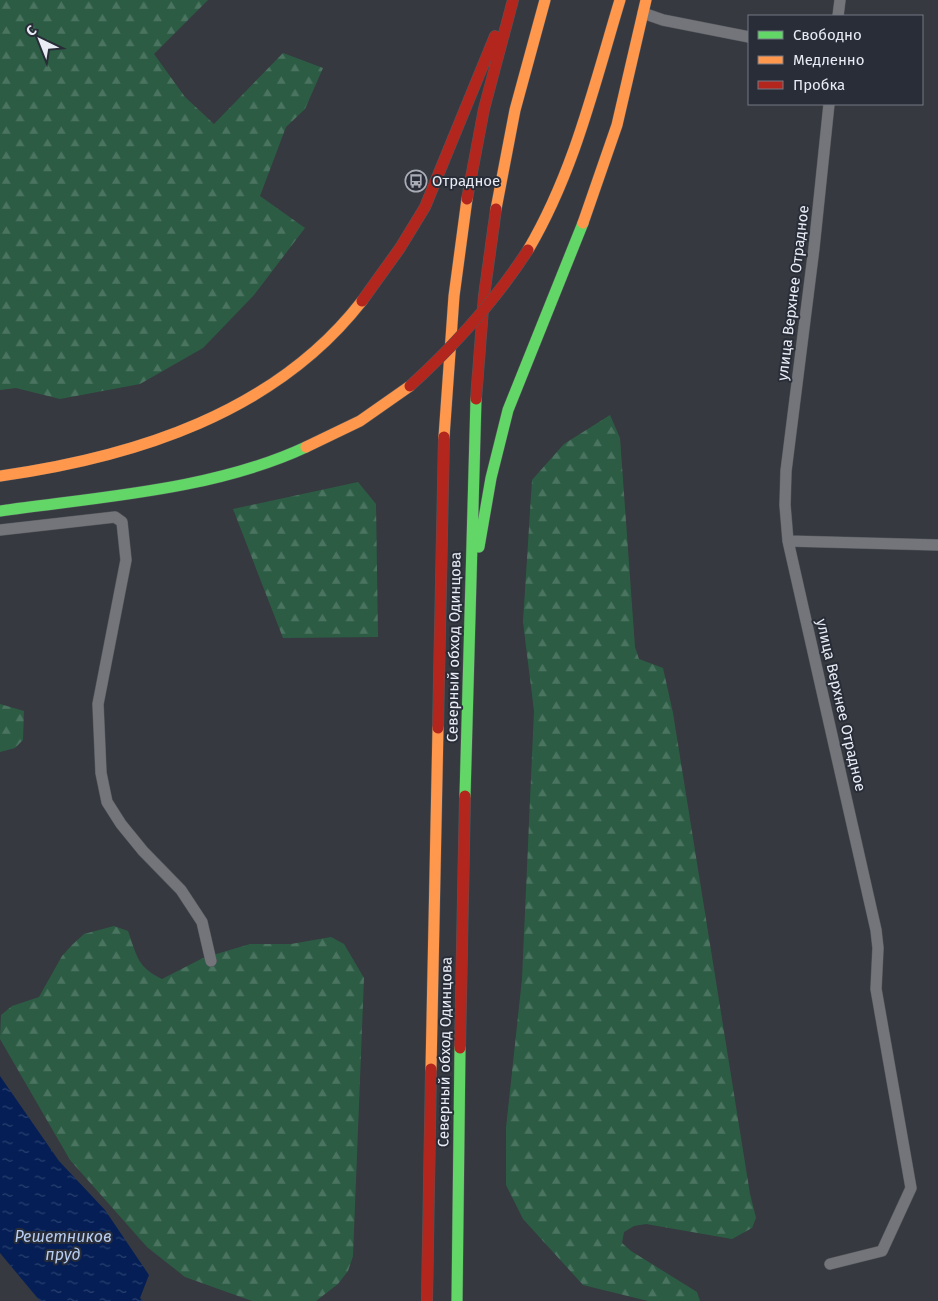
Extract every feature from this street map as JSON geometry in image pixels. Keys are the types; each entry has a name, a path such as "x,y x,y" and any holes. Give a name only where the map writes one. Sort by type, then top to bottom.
{"main road":[{"path":"0,476 68,464 147,444 192,428 225,412 289,372 323,344 354,311 394,256 424,208 512,0"},
{"name":"Северный обход Одинцова","path":"427,1301 435,794 450,343 460,246 475,153 512,0"},
{"name":"Северный обход Одинцова","path":"457,1301 469,655 477,393 484,297 504,158 525,70 545,0"},
{"path":"0,511 186,484 246,470 301,449 360,421 410,386 473,324 494,299 528,250 553,203 573,152 620,0"},
{"path":"469,655 471,613 481,528 503,431 523,368 580,232 605,164 622,105 646,0"}],"street":[{"path":"838,15 840,0"},
{"path":"643,13 663,20 748,37"},
{"name":"улица Верхнее Отрадное","path":"829,105 814,248 786,471 785,505 788,541 876,930 878,948 876,989 911,1188 882,1251 830,1264"},
{"path":"0,530 115,517 122,522 126,560 98,704 101,773 107,802 121,824 143,851 181,890 202,922 212,961"},
{"path":"788,541 938,545"}],"green space":[{"path":"0,0 208,0 154,54 185,97 214,124 283,53 323,68 305,109 286,127 260,196 305,228 254,295 203,348 140,384 60,399 16,388 0,390"},
{"path":"610,415 620,438 635,647 639,659 663,668 673,713 750,1194 756,1218 752,1228 732,1239 646,1224 634,1226 624,1232 622,1243 631,1251 697,1292 700,1301 648,1301 583,1285 523,1219 506,1185 506,1128 522,979 534,711 523,622 532,480 564,444"},
{"path":"358,482 376,504 378,637 283,638 233,509"},
{"path":"0,704 24,711 23,740 15,748 0,752"},
{"path":"114,926 128,931 139,960 147,970 162,979 203,958 250,944 291,944 331,937 344,944 364,978 353,1256 348,1271 338,1284 316,1301 252,1301 185,1277 147,1247 70,1160 0,1039 1,1015 12,1006 39,997 62,956 84,934"}],"water":[{"name":"Решетников пруд","path":"0,1076 59,1161 105,1210 149,1275 140,1298 143,1301 40,1301 0,1253"}],"traffic: fast":[{"path":"479,547 491,478 508,410 583,223"},
{"path":"465,796 476,399"},
{"path":"0,511 116,496 195,482 270,462 306,447"},
{"path":"457,1301 460,1048"}],"traffic: slow":[{"path":"496,209 515,110 545,0"},
{"path":"528,250 558,190 582,128 620,0"},
{"path":"583,223 617,125 646,0"},
{"path":"444,437 454,296 467,199"},
{"path":"0,476 51,468 151,442 199,423 245,401 288,373 327,340 362,301"},
{"path":"306,447 360,421 410,386"},
{"path":"431,1069 438,728"}],"traffic: jam":[{"path":"467,199 484,109 513,0"},
{"path":"362,301 400,248 425,207 495,36"},
{"path":"476,399 484,296 496,209"},
{"path":"410,386 474,322 528,250"},
{"path":"438,728 444,437"},
{"path":"460,1048 465,796"},
{"path":"427,1301 431,1069"}],"place":[{"name":"Отрадное","path":"416,181"}]}
